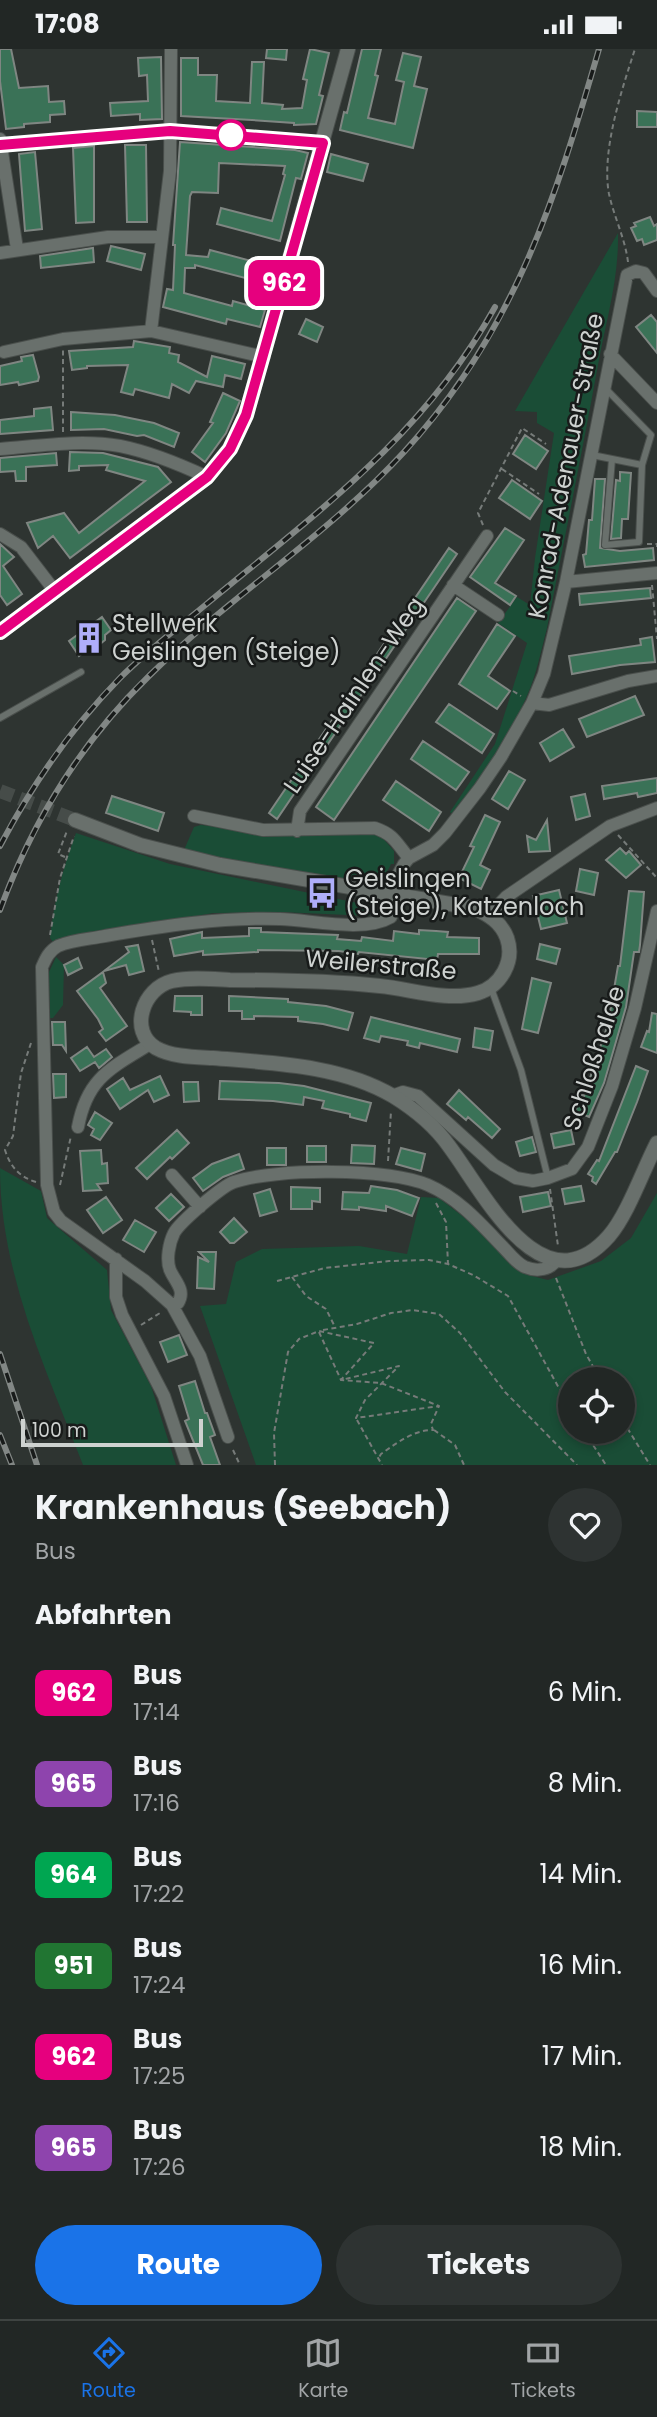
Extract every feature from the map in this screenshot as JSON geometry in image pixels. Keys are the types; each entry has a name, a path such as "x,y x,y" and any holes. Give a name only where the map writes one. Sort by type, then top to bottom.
{"street":[{"path":"151,331 170,171 172,49"},
{"path":"0,632 207,477 230,449 246,415 264,357 348,49"},
{"path":"17,249 0,142 170,131 323,143"},
{"path":"0,253 108,237 161,237"},
{"path":"625,280 636,271 644,273 657,291"},
{"name":"Konrad-Adenauer-Straße","path":"409,858 433,845 445,833 501,757 532,703 544,674 566,582 625,280"},
{"path":"4,352 63,339 151,331 264,357"},
{"path":"610,354 657,403"},
{"path":"0,449 86,443 120,446 168,460 207,477"},
{"path":"0,534 21,547 54,590"},
{"name":"Luise-Hainlen-Weg","path":"297,831 300,811 487,535"},
{"path":"566,582 654,573"},
{"name":"Luise-Hainlen-Weg","path":"453,585 498,615"},
{"path":"532,703 549,705 628,681 657,676"},
{"path":"73,828 220,865 455,904 489,915 506,897 610,826 657,809"},
{"name":"Luise-Hainlen-Weg","path":"194,817 263,830 374,828 392,835 409,858"},
{"path":"228,1437 200,1356 168,1307 116,1259 61,1221 54,1212 42,967 52,950 70,943 150,928 278,919 364,925 382,922 391,916 399,873 409,858"},
{"name":"Schloßhalde","path":"548,1178 572,1169 587,1147 612,1086 631,1021 657,911"},
{"name":"Weilerstraße","path":"150,1044 144,1035 141,1022 146,999 153,990 172,981 270,980 379,986 452,995 480,993 491,988 500,978 510,958 506,935 489,915"},
{"path":"78,1127 85,1102 104,1073 150,1044 159,1050 175,1054 310,1069 350,1078 392,1096 430,1125 448,1143 504,1224 522,1243 539,1255 558,1254 575,1259 596,1250 612,1233 657,1143"},
{"path":"392,1096 403,1092 418,1096 495,1165 516,1178 533,1181 548,1178"},
{"path":"168,1307 178,1303 181,1297 180,1289 169,1268 169,1252 174,1233 231,1182 266,1175 351,1173 387,1176 427,1185 453,1199 526,1267 551,1267 558,1254"},
{"path":"172,1175 200,1207"},
{"path":"116,1259 116,1297 122,1315 164,1397 187,1465"}],"lane":[{"path":"603,387 651,435 642,465 639,542 605,545 612,459"},
{"path":"590,454 642,465"},
{"path":"0,718 81,672"},
{"path":"491,988 521,1070 548,1178"}],"path":[{"path":"625,280 628,261 626,245 609,192 609,157 627,73 635,49"},
{"path":"63,339 63,444"},
{"path":"487,535 478,513 522,428 546,444"},
{"path":"501,468 539,494"},
{"path":"639,542 657,544 657,547"},
{"path":"654,573 657,639"},
{"path":"610,826 657,879"},
{"path":"52,950 50,938 54,902 73,828"},
{"path":"66,857 58,854 73,828"},
{"path":"152,941 159,970"},
{"path":"5,1150 13,1136 21,1073 30,1044 43,1024"},
{"path":"387,1176 392,1096"},
{"path":"5,1150 11,1165 22,1177 53,1186 74,1131 78,1127"},
{"path":"0,1150 5,1150"},
{"path":"548,1178 558,1254"},
{"path":"432,1195 446,1222 447,1264"},
{"path":"276,1281 347,1264 429,1260 447,1264 473,1275 508,1296 558,1386"},
{"path":"555,1275 593,1367"},
{"path":"292,1276 306,1296 326,1309 335,1328"},
{"path":"148,1320 168,1307"},
{"path":"275,1465 274,1433 288,1352 299,1339 318,1331 357,1325 391,1313 413,1310 439,1314 467,1342 505,1392 577,1465"},
{"path":"318,1331 374,1343 341,1380"},
{"path":"318,1331 341,1380"},
{"path":"341,1380 399,1366 365,1400 356,1418"},
{"path":"341,1380 381,1383 439,1406"},
{"path":"356,1418 439,1406"},
{"path":"433,1430 431,1424 439,1406"},
{"path":"356,1418 382,1465"},
{"path":"378,1459 381,1454 414,1433 433,1430 455,1445 464,1465"},
{"path":"228,1437 240,1465"},
{"path":"635,1441 650,1465"},
{"path":"592,1444 606,1465"}],"green space":[{"path":"618,233 611,300 538,664 524,703 506,737 453,814 450,812 495,744 527,643 498,623 517,597 530,605 554,433 537,423 537,412 515,411"},
{"path":"201,825 295,836 360,833 381,836 394,851 394,864 380,877 359,882 184,850 194,827"},
{"path":"76,833 170,864 372,906 369,916 282,912 213,913 53,942 50,938 57,898"},
{"path":"56,957 64,965 63,1005 53,1018 50,1018 49,972"},
{"path":"0,1168 41,1191 47,1218 107,1270 111,1310 151,1386 176,1465 83,1465 40,1357 17,1283 2,1207"},
{"path":"657,1193 657,1465 256,1465 200,1306 226,1304 236,1262 262,1249 359,1246 407,1254 421,1197 439,1198 474,1225 528,1275 548,1280 601,1261 631,1238"}],"building":[{"path":"0,49 11,49 19,88 48,86 49,102 64,101 65,114 50,115 50,122 24,124 24,127 6,129 0,81"},
{"path":"267,49 287,49 286,60 266,58"},
{"path":"310,49 329,53 319,95 323,96 316,124 294,125 181,116 181,58 198,58 198,75 217,75 216,101 250,103 252,62 264,62 262,103 283,105 282,109 302,108 307,80 303,79"},
{"path":"362,49 381,49 368,118 395,124 404,82 396,80 403,53 421,57 414,86 427,89 413,148 340,130 344,112 347,113"},
{"path":"161,57 162,119 140,120 140,114 111,116 110,103 148,101 147,75 139,76 138,58"},
{"path":"637,111 657,112 657,127 637,127"},
{"path":"180,142 308,153 301,179 296,178 280,241 217,224 221,208 272,221 285,166 219,163 218,193 192,192 190,196 186,255 208,257 210,250 274,267 269,284 195,265 195,268 185,268 184,293 232,306 233,301 265,310 260,327 227,319 226,324 163,307 167,289 173,290 173,245"},
{"path":"125,145 146,145 147,222 127,222"},
{"path":"94,146 94,222 76,223 73,148"},
{"path":"35,152 42,229 25,231 19,154"},
{"path":"331,154 368,164 363,181 327,172"},
{"path":"650,217 654,226 657,224 657,240 644,245 642,239 637,241 631,228 636,226 634,223"},
{"path":"111,246 145,254 141,270 107,261"},
{"path":"93,248 94,262 41,268 40,256"},
{"path":"651,315 657,322 657,353 636,327"},
{"path":"306,319 323,327 317,342 299,334"},
{"path":"134,341 170,347 169,353 179,355 178,362 207,377 212,356 245,364 241,379 225,375 223,387 196,381 189,393 172,384 169,398 135,389 133,395 121,392 128,365 87,366 72,370 69,351 133,347"},
{"path":"33,355 38,381 0,385 0,366 22,361 21,357"},
{"path":"223,393 240,401 226,433 205,462 192,452 213,423 210,422"},
{"path":"51,407 53,430 0,434 0,420 34,416 34,409"},
{"path":"71,412 115,415 154,423 179,433 174,447 144,435 104,429 71,430"},
{"path":"525,435 548,451 536,469 513,454"},
{"path":"70,452 103,453 158,467 171,482 70,558 53,536 38,548 27,523 64,513 79,533 145,481 106,470 108,465 79,466 79,470 69,471"},
{"path":"56,453 57,465 26,467 26,481 16,481 15,471 0,472 0,458"},
{"path":"620,472 631,473 628,519 622,519 621,538 611,539 616,480 620,481"},
{"path":"595,479 605,479 600,548 620,551 653,548 654,560 585,567 583,555 586,554 589,520 592,520"},
{"path":"512,480 542,501 530,519 499,498"},
{"path":"505,528 524,540 495,583 516,596 510,605 470,577"},
{"path":"0,544 14,557 3,566 22,594 7,605 0,595"},
{"path":"449,548 457,554 277,819 269,813"},
{"path":"650,588 651,598 580,605 579,594"},
{"path":"457,598 476,611 334,820 316,807"},
{"name":"Stellwerk Geislingen (Steige)","path":"102,617 111,630 105,635 105,640 94,649 89,648 79,656 69,641"},
{"path":"497,624 515,636 488,676 510,691 497,709 459,684"},
{"path":"652,637 655,662 572,674 569,656 641,645 640,639"},
{"path":"635,696 644,715 587,737 579,719"},
{"path":"449,704 494,734 482,753 436,722"},
{"path":"563,729 574,747 550,761 540,743"},
{"path":"423,741 469,772 456,790 411,759"},
{"path":"509,771 525,780 508,809 492,799"},
{"path":"657,778 657,793 638,797 637,793 604,799 602,786"},
{"path":"396,781 441,812 429,831 383,800"},
{"path":"585,794 590,816 576,820 571,797"},
{"path":"112,796 164,813 158,831 106,813"},
{"path":"485,815 500,822 480,865 490,870 481,889 459,878"},
{"path":"547,820 550,851 529,852 527,836 536,840"},
{"path":"620,848 626,854 629,851 641,865 626,878 606,860"},
{"path":"580,869 598,873 594,895 576,891"},
{"path":"559,890 567,923 541,929 533,896"},
{"path":"629,891 644,892 639,952 634,952 626,1007 604,1083 589,1117 575,1111 582,1095 584,1096 608,1024 620,966"},
{"path":"249,928 261,928 261,932 338,935 337,939 361,941 362,937 393,941 394,931 419,934 419,930 448,932 447,937 479,938 479,954 438,954 437,960 339,951 258,950 203,955 203,951 174,956 170,939 202,932 202,938 249,936"},
{"path":"540,944 560,949 556,964 537,959"},
{"path":"138,945 144,971 129,975 126,965 104,971 129,952 126,947"},
{"path":"78,958 82,968 68,975 64,965"},
{"path":"103,972 106,983 100,988 127,1026 106,1041 99,1032 103,1029 98,1019 77,991"},
{"path":"532,978 551,983 538,1033 522,1029"},
{"path":"175,996 202,996 202,1015 174,1011"},
{"path":"229,996 288,999 288,1002 326,1006 353,1013 348,1030 298,1021 298,1017 254,1016 254,1019 242,1019 242,1011 229,1011"},
{"path":"652,1013 657,1014 657,1053 641,1047 647,1031 649,1032"},
{"path":"371,1017 460,1039 457,1052 420,1043 419,1048 407,1045 408,1041 381,1036 379,1042 364,1038"},
{"path":"52,1022 65,1022 66,1051 62,1045 53,1045"},
{"path":"475,1028 493,1031 490,1050 473,1047"},
{"path":"87,1047 94,1057 106,1049 112,1057 99,1068 95,1062 80,1071 71,1058"},
{"path":"636,1066 648,1071 617,1152 596,1184 588,1174 597,1160 599,1161"},
{"path":"53,1074 66,1074 66,1097 54,1098"},
{"path":"160,1076 169,1095 154,1102 148,1090 120,1109 107,1089 123,1078 130,1090"},
{"path":"220,1081 304,1086 371,1103 366,1121 350,1117 350,1114 322,1108 324,1101 304,1097 303,1105 219,1099"},
{"path":"183,1082 198,1082 199,1101 184,1102"},
{"path":"459,1090 500,1129 492,1138 468,1117 466,1120 447,1104"},
{"path":"95,1112 112,1123 100,1140 91,1135 94,1129 88,1125"},
{"path":"177,1130 189,1143 147,1179 136,1168"},
{"path":"571,1130 574,1144 554,1148 551,1134"},
{"path":"532,1137 536,1152 520,1156 516,1142"},
{"path":"352,1145 375,1146 374,1164 351,1163"},
{"path":"307,1146 326,1146 326,1162 307,1162"},
{"path":"267,1148 286,1148 286,1165 267,1165"},
{"path":"401,1148 425,1154 421,1171 396,1164"},
{"path":"101,1150 102,1164 107,1163 108,1183 97,1184 101,1190 83,1191 80,1151"},
{"path":"239,1154 244,1169 223,1177 203,1191 193,1178 212,1164"},
{"path":"371,1186 397,1190 419,1198 412,1216 386,1206 386,1211 359,1207 359,1210 342,1209 343,1192 369,1193"},
{"path":"581,1186 584,1201 565,1204 562,1189"},
{"path":"291,1187 320,1188 320,1202 312,1201 312,1209 291,1209"},
{"path":"270,1189 277,1211 260,1216 254,1194"},
{"path":"548,1192 551,1206 523,1212 520,1197"},
{"path":"171,1194 184,1207 169,1221 156,1208"},
{"path":"106,1197 122,1220 103,1233 87,1210"},
{"path":"234,1218 247,1232 234,1243 230,1243 220,1232"},
{"path":"135,1220 156,1232 144,1252 123,1240"},
{"path":"199,1252 216,1252 214,1289 197,1288 198,1257 209,1262"},
{"path":"179,1335 187,1355 168,1362 160,1342"},
{"path":"195,1381 215,1435 210,1437 220,1465 203,1465 185,1421 189,1419 179,1386"}],"tunnel":[{"path":"0,791 75,820"}],"railway":[{"path":"0,910 27,845 61,784 125,701 180,647 311,539 374,482 404,452 475,360 526,263 547,212 599,49"},
{"path":"0,846 25,801 54,758 102,697 152,649 290,536 367,468 436,394 467,353 495,307"},
{"path":"0,1354 37,1465"},
{"path":"0,1435 12,1465"}],"bus line":[{"name":"962","path":"0,145 170,131 323,143 258,376 246,415 230,449 207,477 0,632"}],"place":[{"name":"Stellwerk Geislingen (Steige)","path":"89,638"},
{"name":"Geislingen (Steige), Katzenloch","path":"322,893"}]}
